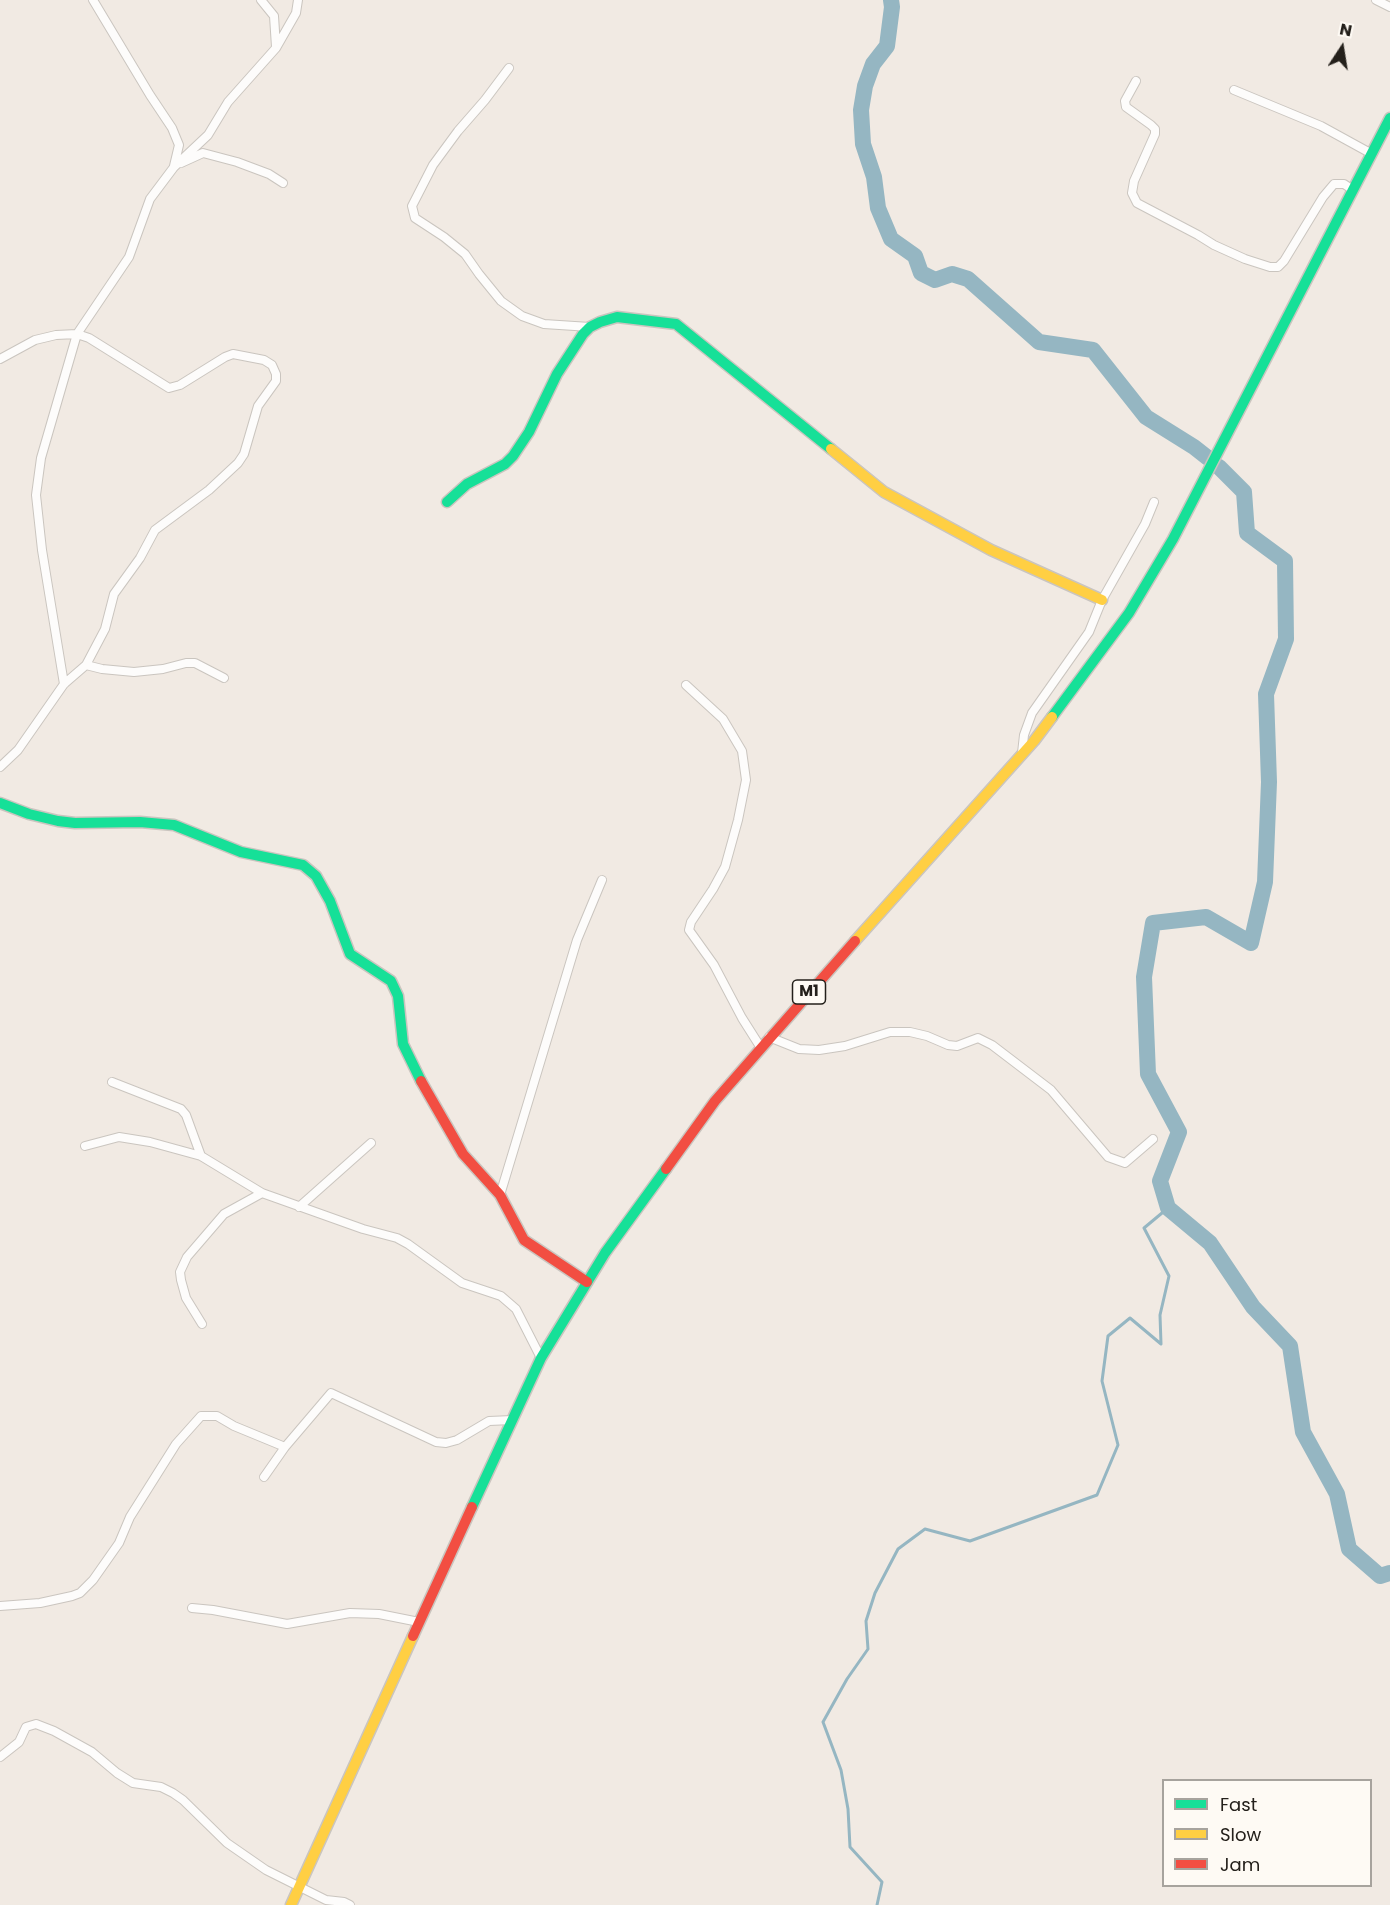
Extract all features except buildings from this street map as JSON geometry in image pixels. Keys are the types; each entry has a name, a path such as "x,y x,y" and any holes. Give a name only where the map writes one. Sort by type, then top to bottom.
{"main road":[{"name":"M1","path":"291,1905 512,1420 541,1359 587,1282 605,1253 715,1101 769,1037 1022,755 1093,664 1129,613 1163,559 1390,118"},
{"path":"447,502 467,484 505,464 513,456 529,432 556,374 590,327 616,317 676,324 884,492 991,550 1102,600"},
{"path":"0,803 29,814 58,821 140,822 174,825 242,852 303,865 316,876 330,901 350,954 392,981 398,996 403,1044 411,1063 463,1154 500,1195 524,1240 587,1282"}],"street":[{"path":"93,0 172,128 178,145 174,167"},
{"path":"261,0 274,16 276,48"},
{"path":"64,684 42,550 36,495 41,458 77,334 129,257 150,199 174,167 208,135 228,102 276,48 296,13 298,0"},
{"path":"1376,0 1390,7"},
{"path":"509,68 458,130 433,165 412,206 415,218 465,254 501,301 522,316 544,324 590,327"},
{"path":"1136,81 1125,101 1126,107 1151,124 1155,129 1155,134 1134,181 1132,193 1137,203 1214,245 1245,259 1270,267 1278,267 1284,261 1323,197 1334,184 1344,184 1353,190"},
{"path":"1234,90 1338,134 1372,154"},
{"path":"174,167 203,153 237,162 269,174 283,183"},
{"path":"0,359 35,340 56,335 77,334 89,338 169,388 180,385 233,354 264,360 273,365 276,374 276,381 258,406 244,454 238,463 209,490 155,530 140,558 114,594 105,629 86,665 64,684 18,750 0,767"},
{"path":"1022,755 1024,735 1032,713 1089,632 1102,600 1145,524 1154,502"},
{"path":"86,665 134,672 195,663 224,678"},
{"path":"686,685 723,719 742,751 746,780 725,867 691,922 689,930 714,965 761,1048"},
{"path":"500,1195 577,940 602,880"},
{"path":"769,1037 800,1048 819,1050 845,1046 890,1032 910,1032 957,1046 978,1038 992,1045 1050,1090 1108,1157 1125,1163 1153,1139"},
{"path":"112,1082 181,1109 186,1115 201,1156"},
{"path":"85,1146 119,1137 150,1142 201,1156 262,1193 363,1229 397,1238 462,1283 501,1296 516,1310 541,1359"},
{"path":"299,1207 371,1143"},
{"path":"202,1324 186,1298 180,1272 187,1257 224,1214 262,1193"},
{"path":"264,1477 285,1447 331,1393 436,1442 447,1443 456,1440 489,1421 512,1420"},
{"path":"0,1606 40,1603 80,1593 93,1580 118,1542 130,1517 176,1444 201,1416 217,1416 234,1426 285,1447"},
{"path":"192,1608 287,1624 350,1613 379,1614 419,1622"},
{"path":"0,1757 19,1742 26,1727 36,1724 54,1731 92,1752 117,1773 133,1782 160,1787 173,1793 239,1853 266,1870 329,1902 344,1902 350,1905"}],"waterway":[{"path":"891,0 887,46 873,64 865,86 861,110 863,144 874,177 878,208 891,239 915,256 921,273 935,280 952,274 968,279 1039,342 1093,350 1146,417 1208,458"},
{"path":"1219,467 1244,492 1247,533 1285,561 1286,639 1266,694 1269,782 1265,882 1251,943 1206,917 1153,923 1144,977 1148,1074 1179,1132 1160,1181 1168,1208 1210,1243 1253,1307 1290,1346 1303,1432 1337,1494 1349,1549 1380,1576 1390,1573"},
{"path":"877,1905 882,1882 850,1847 848,1809 841,1770 823,1722 847,1679 868,1649 866,1621 875,1593 898,1549 925,1529 970,1541 1097,1495 1118,1445 1102,1381 1108,1336 1130,1318 1161,1344 1160,1315 1169,1276 1144,1228 1168,1208"}],"traffic: fast":[{"path":"1052,717 1129,613 1173,539 1390,118"},
{"path":"447,502 467,484 505,464 513,456 529,432 557,374 583,334 590,327 617,317 676,324 831,449"},
{"path":"0,803 29,814 58,821 140,822 174,825 241,852 303,865 316,876 330,901 350,954 391,981 398,996 403,1044 421,1081"},
{"path":"472,1507 541,1358 605,1253 666,1169"}],"traffic: slow":[{"path":"831,449 884,492 991,550 1102,600"},
{"path":"855,941 1034,741 1052,717"},
{"path":"291,1905 413,1636"}],"traffic: jam":[{"path":"666,1169 715,1101 855,941"},
{"path":"421,1081 463,1154 500,1195 524,1240 587,1282"},
{"path":"413,1636 472,1507"}]}
